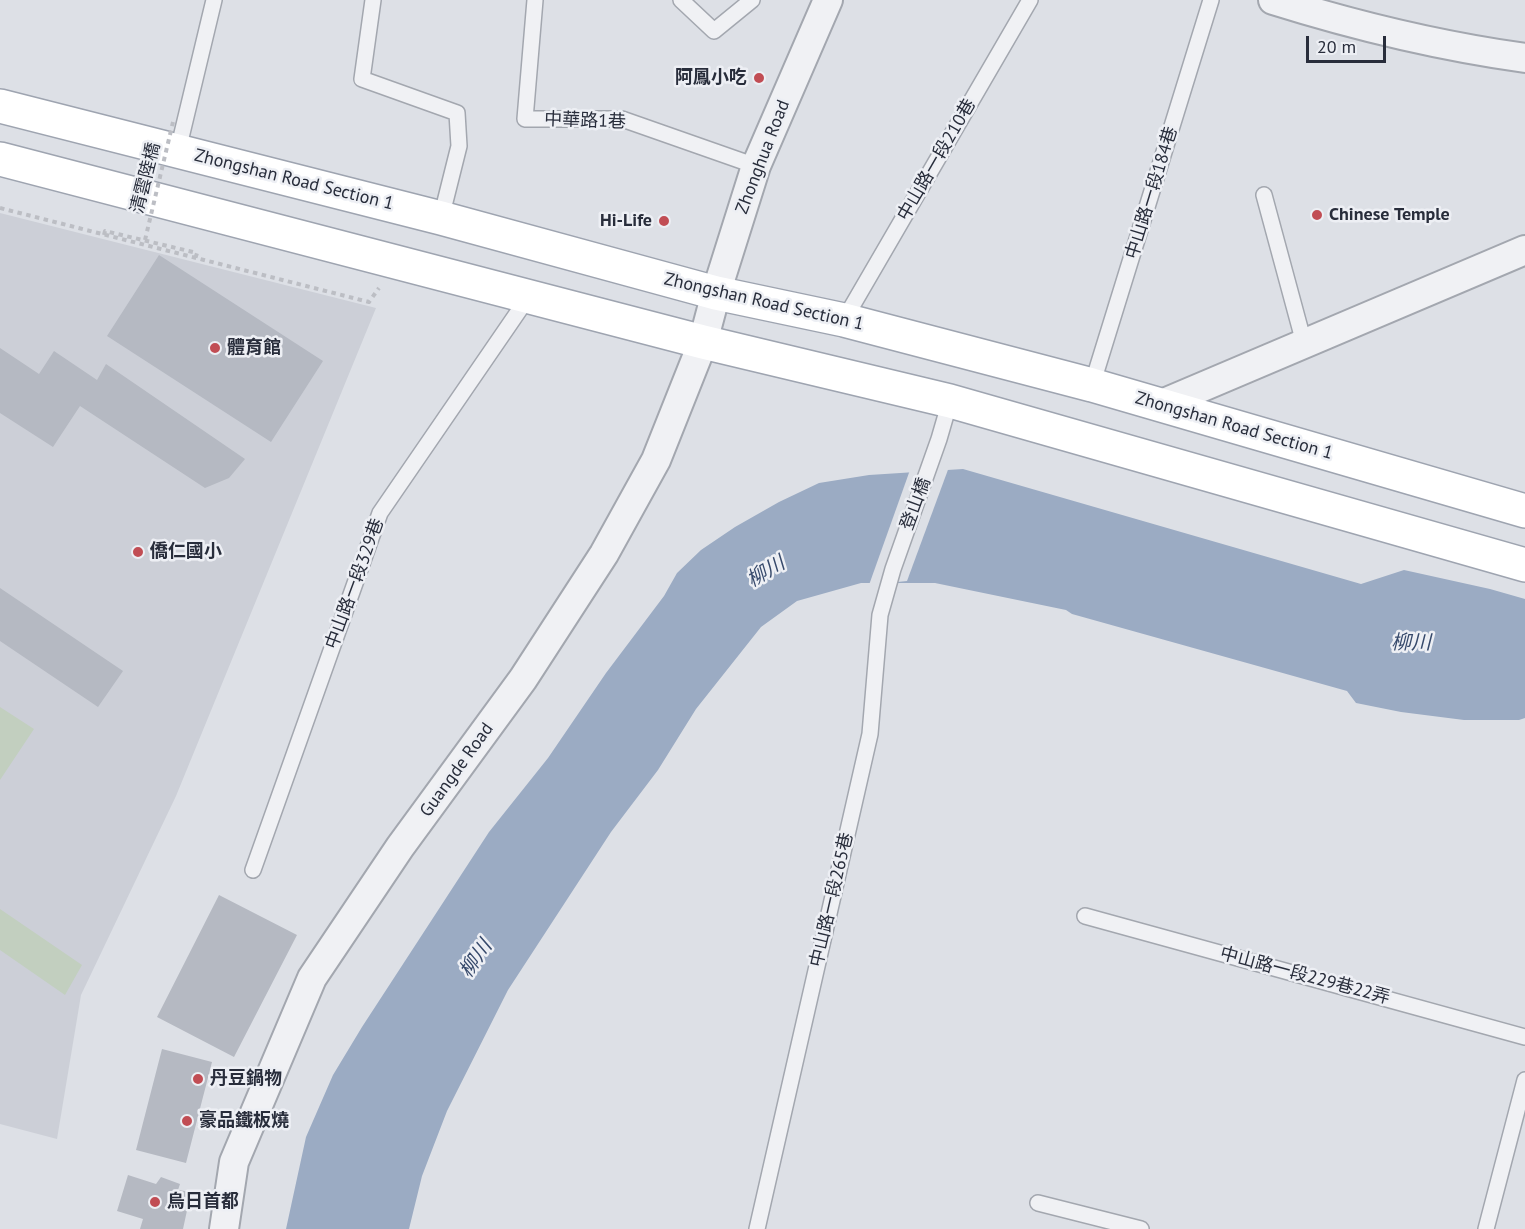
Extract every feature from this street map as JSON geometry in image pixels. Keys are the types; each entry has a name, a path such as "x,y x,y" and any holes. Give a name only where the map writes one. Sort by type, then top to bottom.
{"main road":[{"name":"Zhongshan Road Section 1","path":"0,106 176,136 441,218 709,318 950,401 1525,565"},
{"name":"Zhongshan Road Section 1","path":"0,159 530,296 709,318 843,320 1162,404 1525,511"}],"street":[{"name":"Zhonghua Road","path":"709,318 756,166 828,0"},
{"path":"1273,0 1329,18 1463,50 1525,58"},
{"path":"1162,404 1525,249"},
{"name":"Guangde Road","path":"225,1229 234,1162 312,978 400,847 523,679 604,554 656,460 709,318"}],"lane":[{"path":"176,136 214,0"},
{"path":"373,0 362,79 457,113 459,146 441,218"},
{"name":"中華路1巷","path":"535,0 525,118 622,119 756,166"},
{"path":"681,0 714,31 752,0"},
{"name":"中山路一段210巷","path":"843,320 1030,0"},
{"name":"中山路一段184巷","path":"1092,385 1211,0"},
{"path":"1264,195 1304,343"},
{"name":"中山路一段329巷","path":"253,870 380,513 530,296"},
{"name":"登山橋","path":"893,569 950,401"},
{"name":"中山路一段265巷","path":"757,1229 870,734 880,615 893,569"},
{"name":"中山路一段229巷22弄","path":"1085,916 1525,1037"},
{"path":"1486,1229 1518,1134 1525,1080"},
{"path":"1038,1203 1142,1229"}],"path":[{"name":"清雲陸橋","path":"145,240 176,136"},
{"path":"0,208 369,302 396,262"},
{"path":"104,235 105,231 197,253 195,259"}],"shaded area":[{"name":"僑仁國小","path":"0,213 376,308 176,796 81,995 57,1139 0,1124"}],"green space":[{"path":"0,707 34,729 0,780"},
{"path":"0,909 82,965 65,995 0,950"}],"water":[{"name":"柳川","path":"963,469 1361,584 1404,570 1525,599 1525,718 1519,720 1464,720 1401,712 1356,703 1347,691 1072,614 1066,610 935,583 861,583 797,601 761,627 696,709 658,770 611,832 508,990 447,1111 422,1176 409,1229 286,1229 306,1137 333,1075 489,832 548,758 606,673 664,596 677,573 701,550 735,527 819,483 869,475"}],"pier":[{"path":"949,467 907,581 869,585 910,470"}],"building":[{"name":"體育館","path":"159,255 323,361 271,442 107,336"},
{"path":"0,348 39,374 54,351 97,380 106,364 245,459 229,478 205,488 80,406 53,447 0,413"},
{"path":"0,588 123,671 98,707 0,641"},
{"path":"219,895 297,935 234,1057 157,1017"},
{"path":"162,1049 212,1062 186,1163 136,1150"},
{"name":"烏日首都","path":"128,1175 156,1184 161,1177 180,1184 178,1190 191,1192 183,1229 140,1229 143,1219 117,1211"}],"place":[{"name":"阿鳳小吃","path":"759,78"},
{"name":"Chinese Temple","path":"1317,215"},
{"name":"Hi-Life","path":"664,221"},
{"name":"體育館","path":"215,348"},
{"name":"僑仁國小","path":"138,552"},
{"name":"丹豆鍋物","path":"198,1079"},
{"name":"豪品鐵板燒","path":"187,1121"},
{"name":"烏日首都","path":"155,1202"}]}
